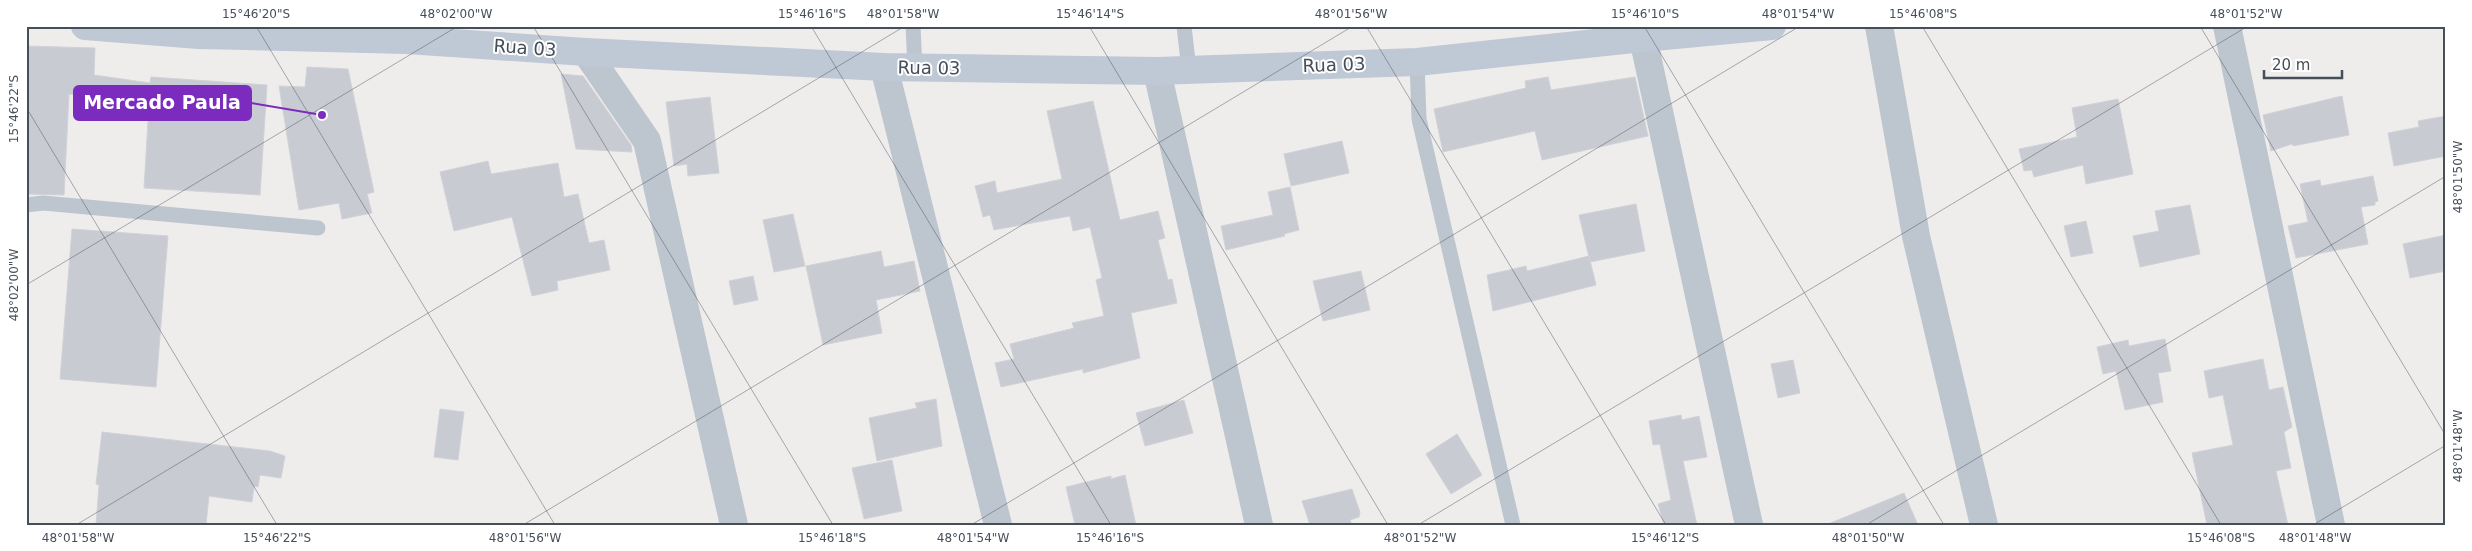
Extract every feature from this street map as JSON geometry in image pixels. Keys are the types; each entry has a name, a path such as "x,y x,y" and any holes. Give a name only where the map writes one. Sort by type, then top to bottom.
{"street":[{"name":"Rua 03","path":"85,26 407,40 884,68 1157,71 1417,62 1762,27"},
{"path":"1879,26 1916,236 1984,525"},
{"path":"2227,26 2331,525"},
{"path":"1643,38 1749,525"},
{"path":"586,52 646,141 734,525"},
{"path":"884,68 998,525"},
{"path":"1157,71 1259,525"}],"lane":[{"path":"913,26 915,68"},
{"path":"1184,26 1189,70"},
{"path":"1417,62 1419,119 1513,525"},
{"path":"26,205 43,203 318,228"}],"building":[{"path":"26,46 95,48 94,75 150,83 151,77 267,85 260,195 144,188 149,105 69,94 64,195 26,194"},
{"path":"307,67 348,69 374,192 367,194 372,213 342,219 339,203 299,210 279,86 305,87"},
{"path":"561,74 583,76 631,145 632,152 576,149"},
{"path":"1548,77 1551,90 1635,77 1648,136 1542,160 1535,131 1443,152 1434,109 1526,88 1525,81"},
{"path":"2342,96 2349,135 2293,146 2292,144 2271,151 2263,115"},
{"path":"710,97 719,173 688,176 687,164 674,166 666,102"},
{"path":"2118,99 2133,174 2086,184 2083,165 2034,177 2032,170 2024,171 2019,149 2077,137 2072,108"},
{"path":"1093,101 1120,220 1158,211 1165,238 1158,240 1168,280 1172,279 1177,303 1131,313 1140,358 1083,373 1083,369 1001,387 995,363 1014,359 1010,344 1074,328 1072,323 1104,316 1096,280 1102,278 1090,227 1073,231 1070,216 994,230 990,215 983,217 975,186 995,181 997,193 1062,179 1047,111"},
{"path":"2446,116 2446,156 2394,166 2388,133 2419,127 2418,121"},
{"path":"1342,141 1349,173 1291,186 1284,154"},
{"path":"488,161 491,174 558,163 564,197 578,194 589,243 604,240 610,270 557,281 558,290 532,296 512,217 454,231 440,172"},
{"path":"2373,176 2378,201 2375,202 2375,205 2361,207 2368,244 2296,258 2288,226 2308,222 2300,184 2320,180 2321,186"},
{"path":"1290,187 1299,230 1284,234 1285,236 1226,250 1221,226 1273,215 1268,192"},
{"path":"1636,204 1645,251 1590,262 1579,215"},
{"path":"2190,205 2200,254 2140,267 2133,236 2159,231 2155,211"},
{"path":"793,214 805,266 774,272 763,220"},
{"path":"2086,221 2093,253 2071,257 2064,226"},
{"path":"72,229 168,236 156,387 60,379"},
{"path":"2446,235 2446,271 2410,278 2403,244"},
{"path":"881,251 884,267 914,261 920,291 876,300 882,333 823,345 806,266"},
{"path":"1589,256 1596,285 1493,311 1487,275 1526,266 1527,271"},
{"path":"1361,271 1370,310 1323,321 1313,281"},
{"path":"753,276 758,300 734,305 729,281"},
{"path":"2165,339 2171,371 2158,373 2163,402 2125,410 2116,371 2103,374 2097,347 2128,340 2129,346"},
{"path":"2263,359 2269,390 2283,387 2292,427 2284,432 2291,468 2276,471 2288,525 2207,525 2192,453 2233,445 2223,395 2209,398 2204,371"},
{"path":"1793,360 1800,393 1778,398 1771,364"},
{"path":"936,399 942,446 877,461 869,418 917,408 915,403"},
{"path":"1184,400 1193,433 1145,446 1136,413"},
{"path":"440,409 464,412 458,460 434,457"},
{"path":"1681,415 1682,420 1699,416 1707,457 1683,461 1697,525 1664,525 1658,504 1671,500 1660,444 1653,445 1649,421"},
{"path":"102,432 270,451 285,456 281,478 260,475 258,487 254,486 252,502 209,496 206,525 96,525 99,485 96,484"},
{"path":"1457,434 1482,475 1451,494 1426,454"},
{"path":"892,460 902,511 864,519 852,468"},
{"path":"1125,475 1136,525 1075,525 1066,487 1111,476 1111,479"},
{"path":"1352,489 1360,512 1359,517 1350,520 1352,525 1310,525 1302,501"},
{"path":"1904,493 1918,525 1828,524"}],"place":[{"name":"Mercado Paula","path":"322,115"}]}
